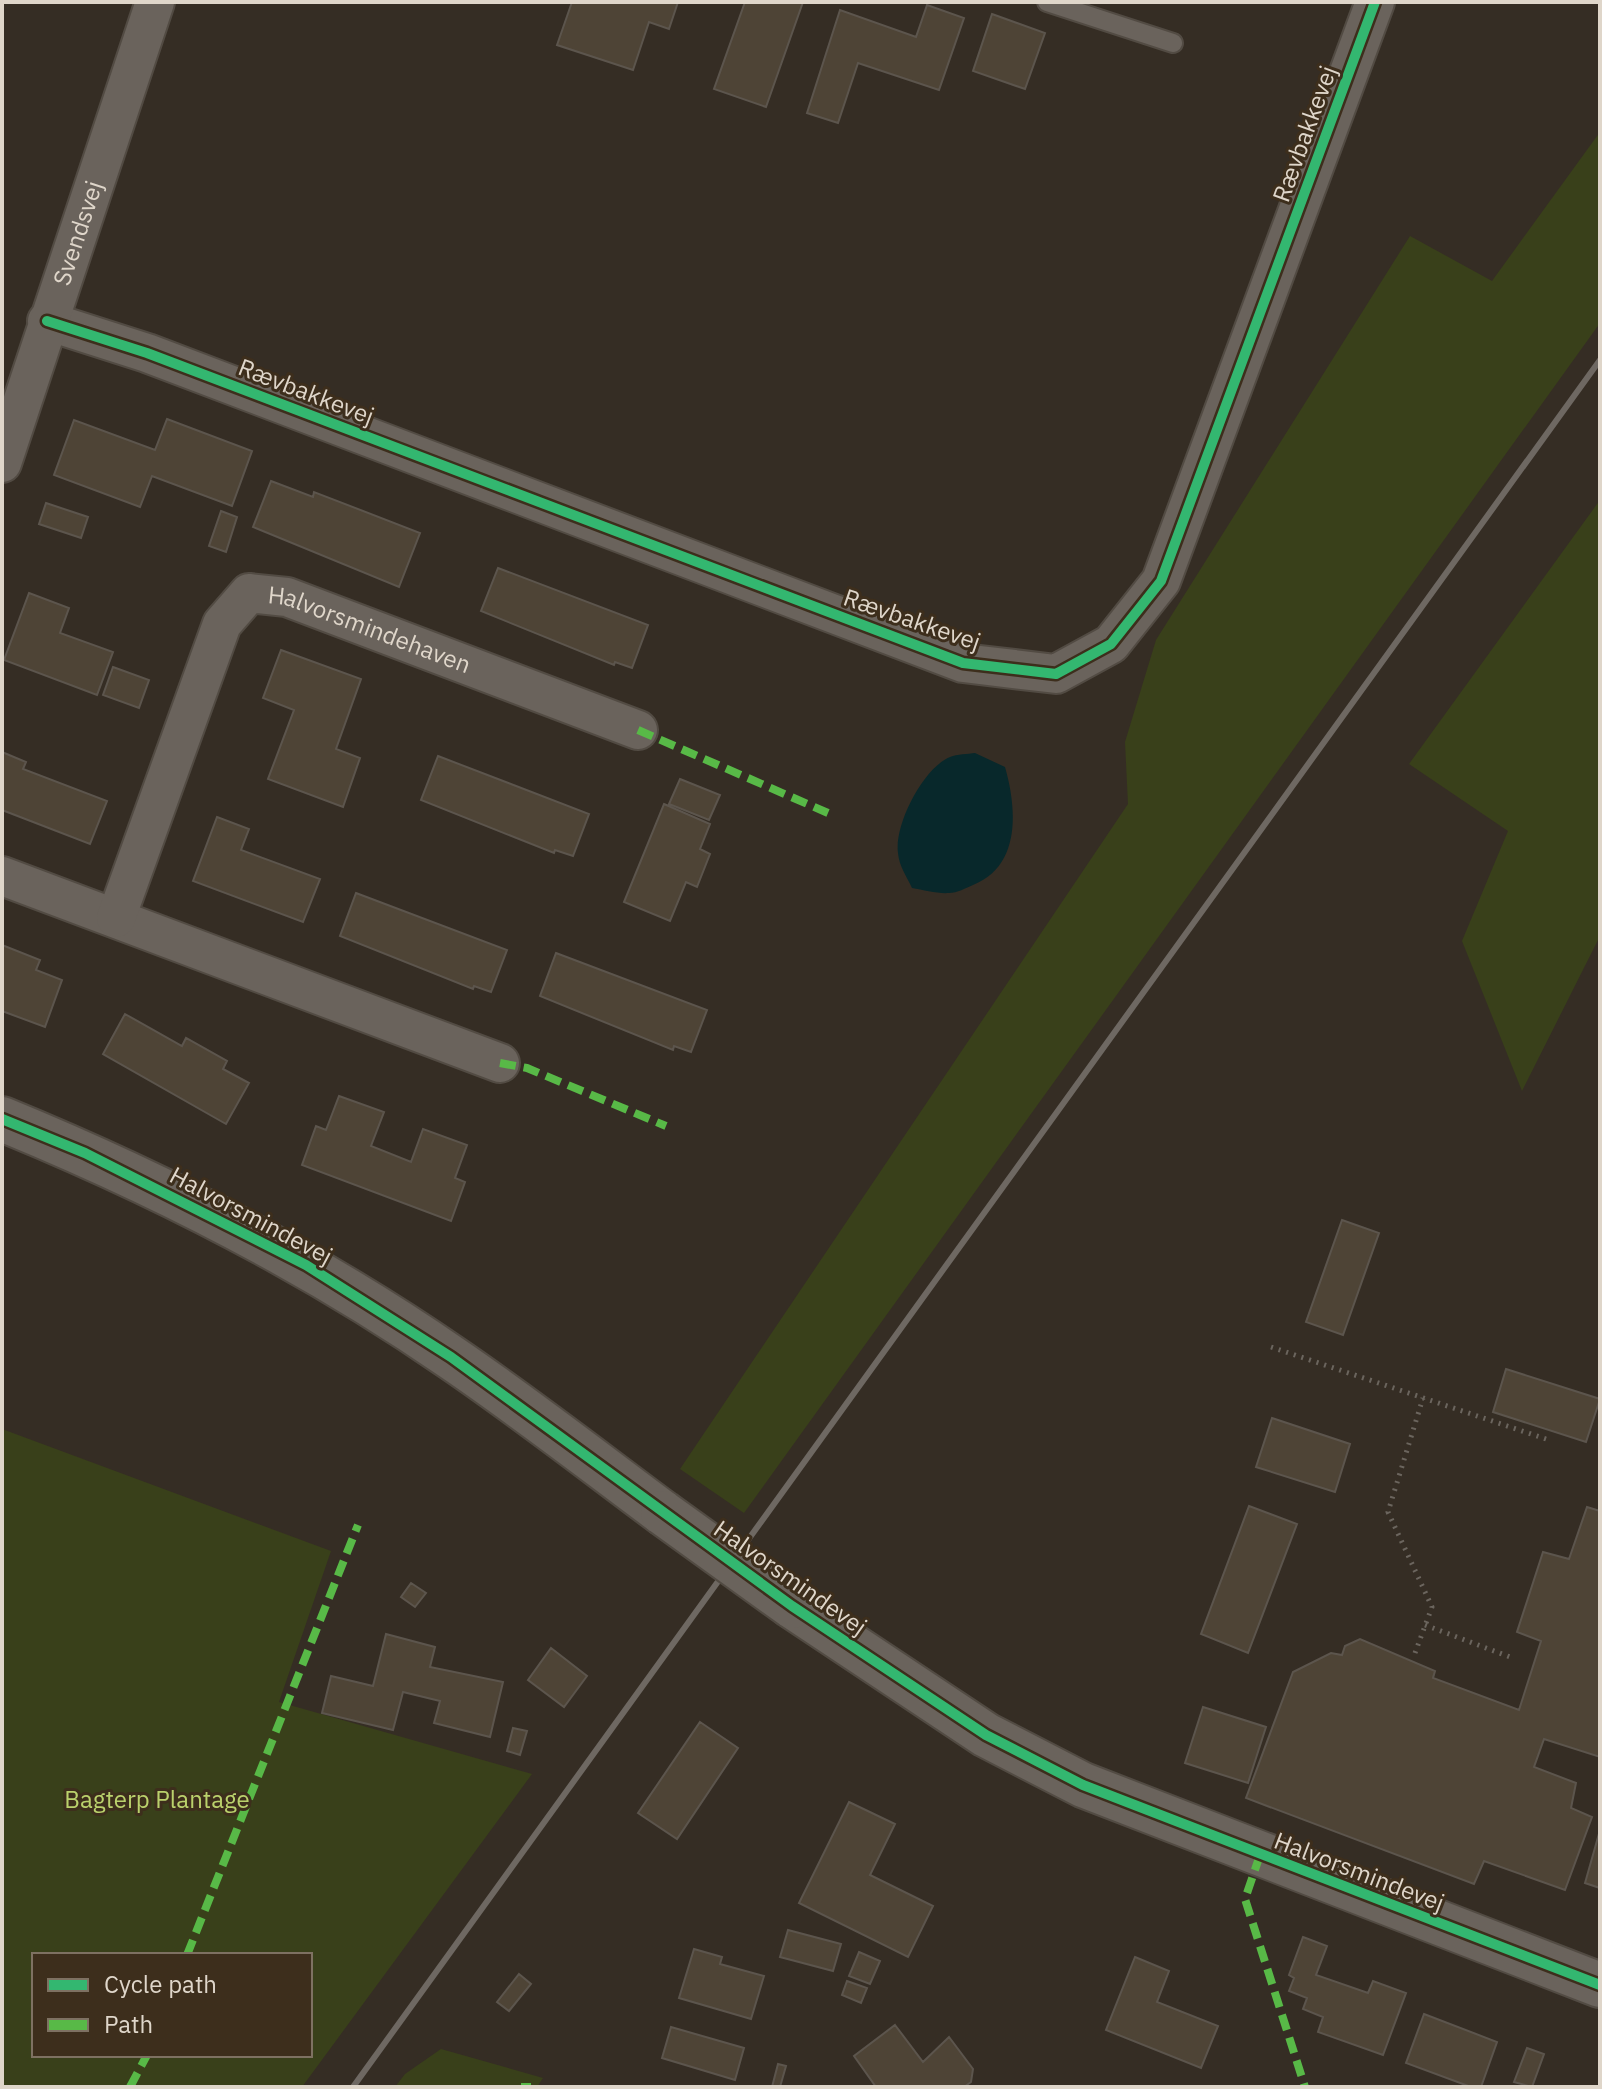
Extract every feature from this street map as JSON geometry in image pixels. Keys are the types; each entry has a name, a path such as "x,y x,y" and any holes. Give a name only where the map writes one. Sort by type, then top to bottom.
{"street":[{"name":"Svendsvej","path":"2,463 155,2"},
{"name":"Rævbakkevej","path":"47,321 147,353 963,663 1056,674 1111,644 1161,581 1375,2"},
{"name":"Halvorsmindehaven","path":"116,918 222,624 249,593 287,597 638,730"},
{"path":"2,876 500,1063"},
{"name":"Halvorsmindevej","path":"2,1119 85,1153 306,1265 451,1357 792,1606 986,1735 1083,1785 1600,1985"}],"lane":[{"path":"1047,2 1173,43"}],"path":[{"path":"1271,1347 1549,1440"},
{"path":"1415,1653 1432,1607 1388,1512 1423,1398"},
{"path":"1425,1625 1510,1657"}],"green space":[{"path":"1600,132 1600,323 744,1513 680,1469 1128,804 1125,742 1156,640 1410,236 1492,281"},
{"path":"1600,500 1600,936 1522,1091 1462,941 1508,831 1409,764"},
{"name":"Bagterp Plantage","path":"2,1429 331,1551 279,1702 532,1774 302,2087 2,2087"},
{"path":"441,2049 543,2078 537,2087 395,2087 405,2074"}],"water":[{"path":"975,753 1005,767 1013,818 1007,850 989,876 961,890 945,893 912,888 900,862 898,841 912,799 940,763 953,756"}],"building":[{"path":"572,2 678,2 669,29 649,22 633,70 557,45"},
{"path":"745,2 803,2 766,107 714,89"},
{"path":"927,5 964,18 939,90 858,63 838,123 807,113 840,10 916,37"},
{"path":"992,14 1045,33 1025,89 973,71"},
{"path":"167,419 252,451 232,506 152,476 140,507 54,475 74,420 155,450"},
{"path":"271,481 313,497 314,492 420,533 399,587 253,527"},
{"path":"46,503 88,517 81,538 39,524"},
{"path":"221,511 237,517 226,552 209,546"},
{"path":"498,568 648,625 632,668 615,662 614,665 481,611"},
{"path":"29,593 69,608 60,633 113,652 97,695 4,660"},
{"path":"281,650 361,679 336,749 360,758 343,807 268,779 294,710 263,698"},
{"path":"113,667 149,680 139,708 103,695"},
{"path":"2,752 26,762 23,769 107,801 90,844 2,810"},
{"path":"438,756 589,814 573,856 555,850 554,853 421,800"},
{"path":"680,779 720,795 709,820 669,804"},
{"path":"664,804 710,824 700,849 710,854 697,887 686,882 670,921 624,902"},
{"path":"217,817 249,829 241,850 320,879 303,922 193,881"},
{"path":"356,893 507,950 491,992 474,986 473,989 340,936"},
{"path":"2,945 40,960 36,970 62,980 45,1027 2,1011"},
{"path":"556,953 707,1010 691,1052 674,1046 673,1050 540,996"},
{"path":"125,1014 182,1046 186,1038 227,1061 223,1069 249,1083 226,1124 103,1054"},
{"path":"339,1096 384,1112 371,1146 411,1162 423,1129 467,1145 455,1178 465,1182 451,1221 302,1165 316,1126 326,1130"},
{"path":"1342,1220 1379,1233 1343,1335 1306,1322"},
{"path":"1506,1369 1600,1399 1586,1442 1493,1412"},
{"path":"1272,1418 1350,1444 1335,1492 1256,1467"},
{"path":"1249,1506 1297,1524 1248,1653 1201,1634"},
{"path":"1587,1507 1600,1511 1600,1757 1544,1739 1534,1767 1576,1783 1571,1808 1592,1817 1565,1890 1484,1861 1474,1884 1246,1798 1293,1672 1331,1653 1342,1655 1345,1646 1360,1639 1435,1671 1433,1678 1519,1710 1541,1641 1517,1632 1543,1552 1569,1559"},
{"path":"411,1583 426,1593 415,1607 401,1597"},
{"path":"386,1634 435,1647 430,1667 503,1682 490,1737 434,1723 440,1701 403,1692 393,1730 322,1713 331,1676 373,1686"},
{"path":"551,1648 587,1676 564,1707 528,1680"},
{"path":"1203,1707 1266,1727 1248,1783 1185,1763"},
{"path":"700,1722 738,1748 677,1839 638,1813"},
{"path":"513,1728 527,1731 520,1755 507,1751"},
{"path":"849,1802 895,1824 870,1875 933,1906 908,1957 799,1903"},
{"path":"1600,1830 1600,1888 1585,1883"},
{"path":"788,1930 841,1944 833,1971 780,1957"},
{"path":"1303,1937 1327,1946 1316,1975 1368,1993 1373,1981 1406,1993 1383,2055 1318,2032 1323,2017 1303,2009 1307,1998 1289,1991 1294,1978 1289,1975"},
{"path":"694,1949 722,1957 720,1964 764,1976 751,2019 679,1998"},
{"path":"859,1952 880,1961 870,1984 849,1976"},
{"path":"1135,1957 1169,1971 1157,2002 1218,2026 1201,2068 1106,2030"},
{"path":"519,1974 531,1984 509,2011 497,2002"},
{"path":"847,1981 867,1988 861,2003 842,1995"},
{"path":"1424,2014 1497,2042 1481,2087 1471,2087 1406,2063"},
{"path":"895,2025 923,2062 949,2037 973,2069 971,2082 964,2087 876,2087 854,2056"},
{"path":"671,2027 744,2048 735,2080 662,2058"},
{"path":"1527,2048 1544,2054 1532,2087 1514,2082"},
{"path":"778,2064 786,2066 780,2087 772,2087"}],"railway":[{"path":"353,2087 1600,360"}],"marked path":[{"path":"638,730 828,813"},
{"path":"500,1063 527,1068 666,1126"},
{"path":"188,1953 358,1525"},
{"path":"1260,1855 1245,1899 1305,2087"},
{"path":"130,2087 146,2057"},
{"path":"521,2087 531,2087"}],"cycle path":[{"path":"47,321 147,353 963,663 1056,674 1111,644 1161,581 1375,2"},
{"path":"2,1119 85,1153 306,1265 451,1357 792,1606 986,1735 1083,1785 1600,1985"}]}
